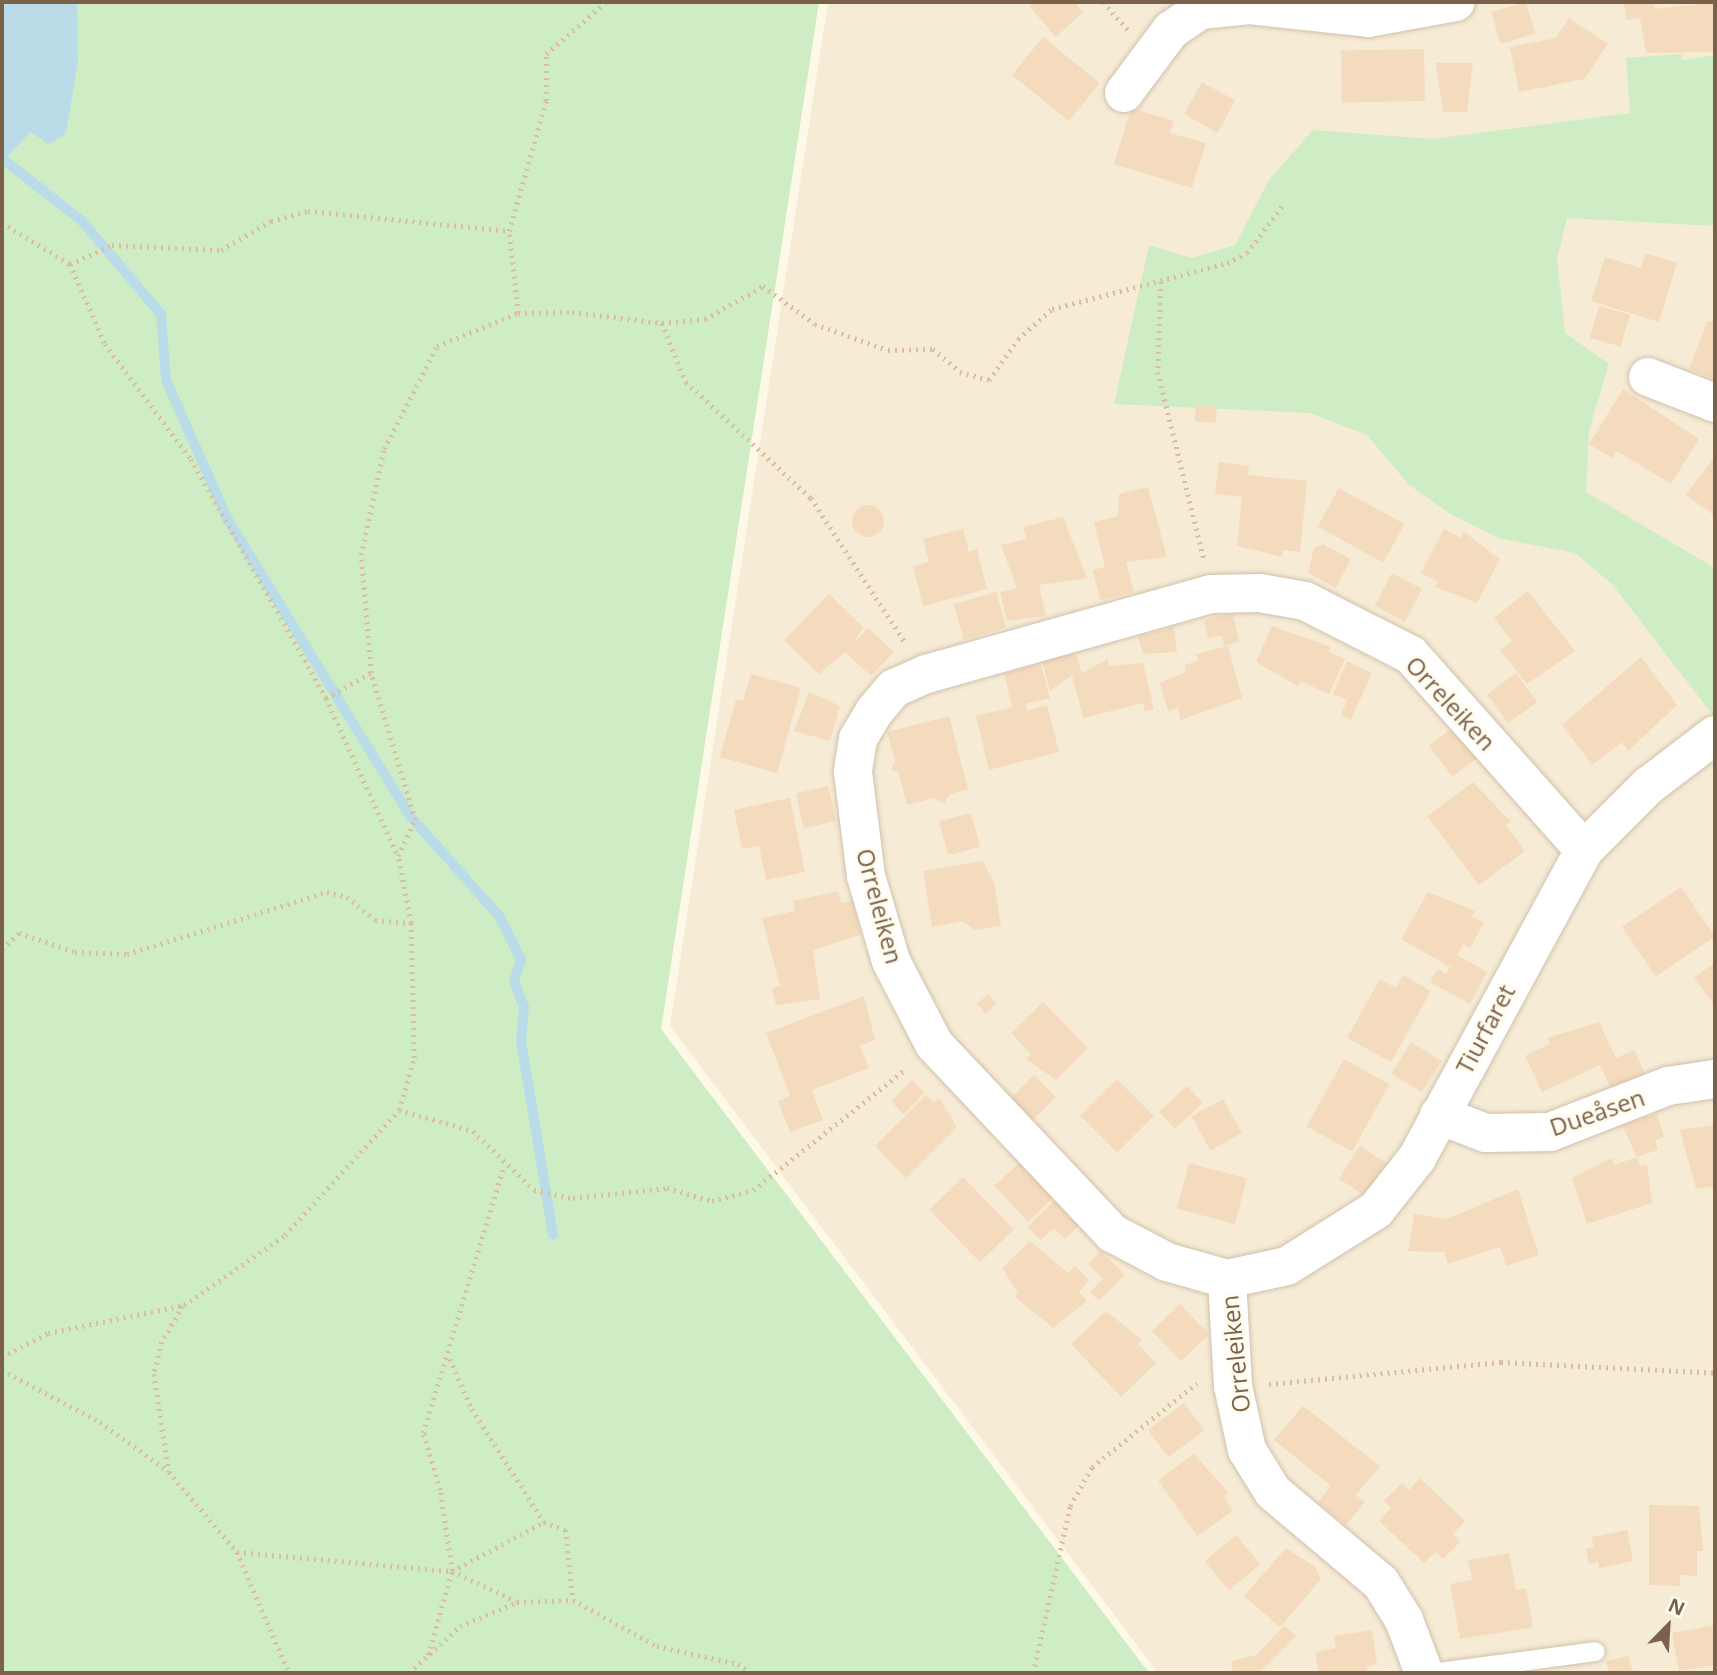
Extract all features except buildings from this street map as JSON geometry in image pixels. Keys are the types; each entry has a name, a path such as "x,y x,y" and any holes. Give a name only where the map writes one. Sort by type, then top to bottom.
{"street":[{"path":"1124,93 1171,30 1202,10 1249,5 1368,18 1456,2"},
{"path":"1648,377 1715,403"},
{"name":"Orreleiken","path":"1424,1673 1404,1620 1381,1583 1273,1492 1247,1450 1231,1371 1227,1279 1167,1262 1112,1233 934,1044 891,961 866,876 853,772 858,739 874,712 894,688 926,674 1211,594 1305,601 1411,655 1584,850"},
{"name":"Tiurfaret","path":"1227,1279 1287,1266 1376,1210 1417,1158 1584,850 1648,786 1715,735"},
{"name":"Dueåsen","path":"1440,1115 1486,1133 1550,1132 1668,1086 1715,1079"}],"lane":[{"path":"1431,1673 1595,1651"}],"path":[{"path":"517,313 509,231 546,101 546,54 606,2"},
{"path":"398,856 415,820 371,673 360,555 383,449 437,346 517,313 572,312 662,323 705,318 763,286 815,324 888,350 933,349 960,372 989,380 1017,339 1052,309 1161,282 1247,253 1282,206"},
{"path":"71,264 111,245 220,250 271,221 308,211 509,231"},
{"path":"2,223 71,264 105,344 191,459 326,698 398,856 411,923 414,1058 399,1111 285,1235 184,1305 48,1333 2,1357"},
{"path":"1161,282 1158,372 1211,594"},
{"path":"662,323 686,382 811,498 926,674"},
{"path":"326,698 371,673"},
{"path":"2,949 19,933 75,953 127,954 327,892 347,897 375,920 411,923"},
{"path":"399,1111 472,1131 504,1165 534,1190 573,1198 667,1188 712,1201 743,1193 813,1148 934,1044"},
{"path":"428,1655 452,1571 440,1490 423,1433 435,1380 449,1358 504,1165"},
{"path":"169,1472 154,1374 162,1342 184,1305"},
{"path":"449,1358 472,1409 544,1522 566,1530 573,1600"},
{"path":"1033,1673 1070,1506 1092,1467 1231,1371 1501,1362 1715,1373"},
{"path":"2,1370 100,1422 169,1472 237,1552 289,1673"},
{"path":"452,1571 544,1522"},
{"path":"237,1552 452,1571 517,1602"},
{"path":"409,1673 460,1626 517,1602 573,1600 657,1646 738,1664 751,1673"}],"shaded area":[{"path":"828,2 1715,2 1715,1673 1158,1673 670,1026"}],"green space":[{"path":"77,2 819,2 661,1029 1149,1673 2,1673 2,162 31,132"},
{"path":"1681,54 1682,60 1715,55 1715,226 1567,218 1557,259 1565,333 1609,364 1589,430 1586,492 1715,568 1715,718 1612,584 1575,553 1498,538 1452,515 1409,485 1367,435 1310,413 1114,404 1149,245 1191,258 1235,245 1269,180 1313,130 1432,139 1630,113 1626,58"}],"water":[{"path":"2,2 77,2 78,62 66,133 49,145 31,132 2,162"}],"waterway":[{"path":"4,160 82,221 161,314 166,380 228,520 410,816 500,917 521,960 514,981 524,1007 521,1041 553,1234"}]}
